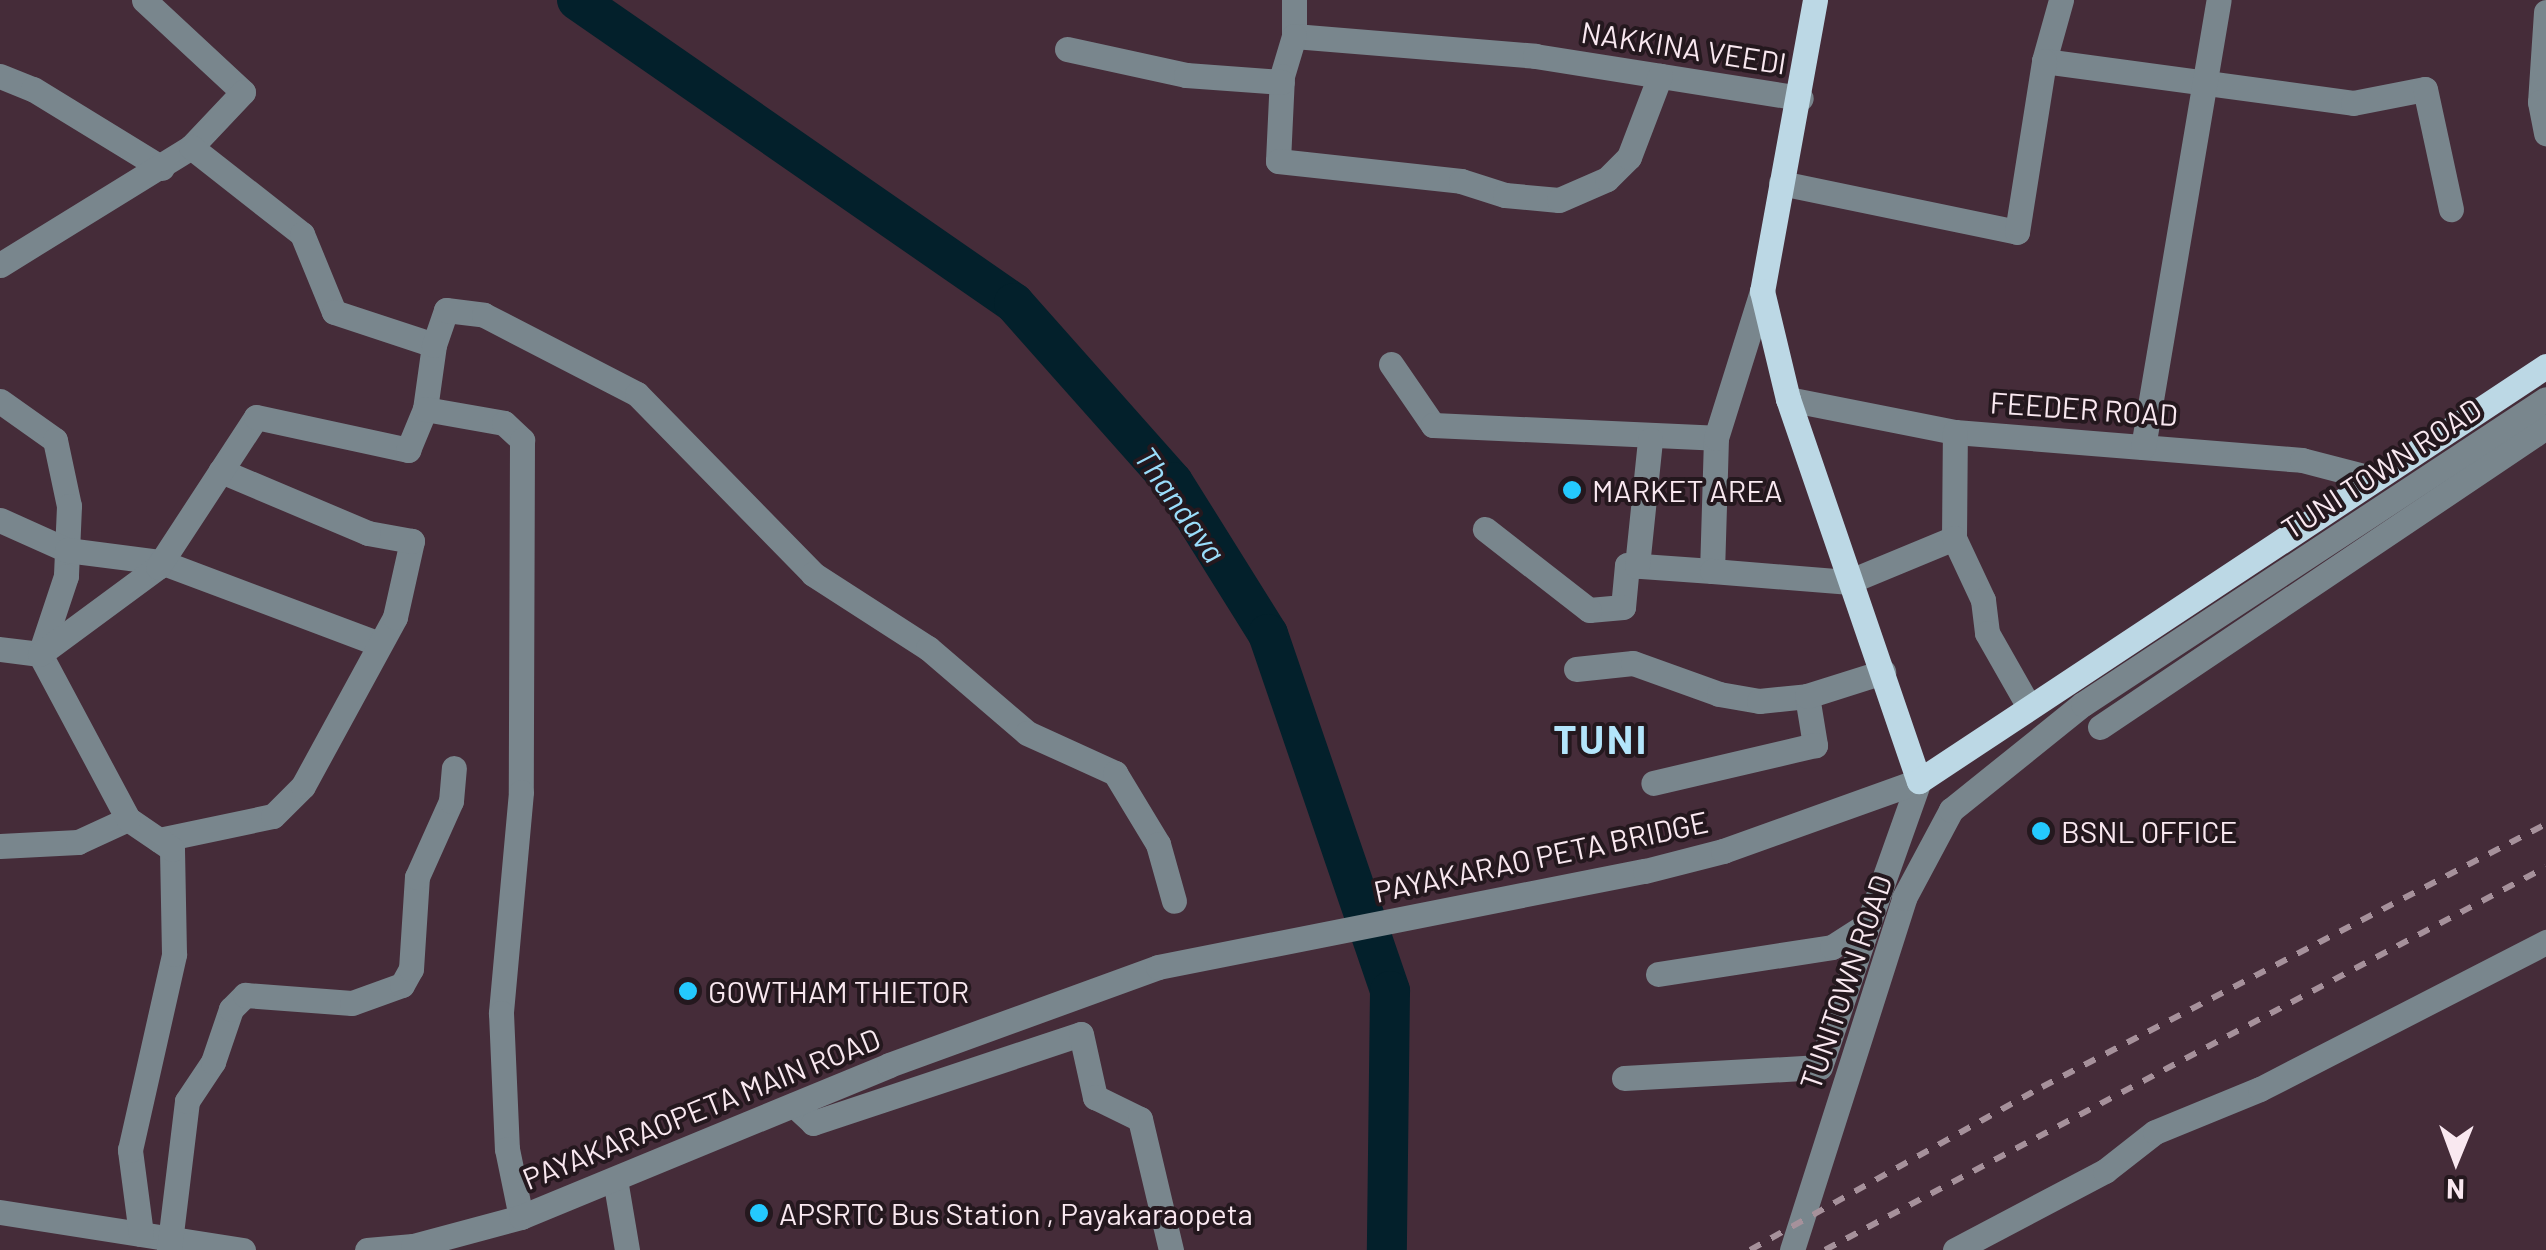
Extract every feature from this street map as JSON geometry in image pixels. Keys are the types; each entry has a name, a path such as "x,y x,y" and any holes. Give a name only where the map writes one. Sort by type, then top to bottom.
{"main road":[{"path":"1815,0 1801,98 1762,291 1788,399 1919,781 2546,366"}],"street":[{"path":"0,265 162,168 191,147 243,92 144,0"},
{"path":"1294,0 1294,36 1282,82 1278,161 1460,181 1505,195 1559,200 1607,179 1630,157 1660,76"},
{"path":"1781,183 2017,232 2044,60 2062,0"},
{"path":"2144,447 2210,80 2219,0"},
{"path":"2546,12 2540,102 2546,134"},
{"name":"NAKKINA VEEDI","path":"1294,36 1536,56 1801,98"},
{"path":"1067,49 1186,75 1282,82"},
{"path":"2044,60 2354,103 2425,89 2450,209"},
{"path":"0,76 33,88 162,168"},
{"path":"191,147 302,234 334,312 434,345"},
{"path":"1712,571 1716,438 1762,291"},
{"path":"0,649 40,654 161,562 256,416 408,450 425,410 434,345 446,310 484,315 637,394 813,574 928,648 1027,734 1115,773 1158,844 1174,901"},
{"path":"1391,364 1433,425 1650,440 1716,438"},
{"name":"FEEDER ROAD","path":"1788,399 1955,432 2302,460 2375,478"},
{"name":"TUNI TOWN ROAD","path":"2252,592 2546,399"},
{"path":"0,401 55,440 69,506 66,576 40,654 128,819 172,850 174,954 130,1150 141,1234"},
{"path":"425,410 504,423 522,440 522,792 501,1013 507,1149 521,1217"},
{"path":"2100,727 2546,427"},
{"path":"1955,432 1954,538 1984,600 1987,633 2029,707"},
{"path":"1636,566 1650,440"},
{"path":"159,840 273,816 303,786 377,643 395,617 412,541 368,533 221,471"},
{"path":"0,520 67,550 161,562 377,643"},
{"path":"1485,530 1589,610 1623,607 1626,565 1848,582 1954,538"},
{"name":"TUNITOWN ROAD","path":"1792,1250 1904,898 1950,810 2083,704 2252,592"},
{"path":"1576,669 1633,663 1719,694 1758,701 1807,696 1883,672"},
{"path":"1653,783 1815,746 1807,696"},
{"path":"170,1244 187,1101 214,1062 231,1009 245,995 352,1003 402,985 411,968 416,877 450,801 454,768"},
{"path":"1624,1078 1820,1068 1919,781"},
{"name":"PAYAKARAO PETA BRIDGE","path":"1168,966 1602,880 1723,852 1919,781"},
{"path":"0,846 78,842 128,819"},
{"path":"1658,974 1832,947 1868,924"},
{"path":"1956,1250 2105,1171 2154,1132 2260,1088 2546,942"},
{"name":"PAYAKARAOPETA MAIN ROAD","path":"367,1250 412,1246 521,1217 794,1105 1168,966"},
{"path":"794,1105 813,1123 1081,1034 1096,1097 1140,1119 1171,1250"},
{"path":"615,1179 627,1250"},
{"path":"0,1212 141,1234 170,1244 242,1250"}],"waterway":[{"name":"Thandava","path":"577,0 1014,303 1173,482 1268,634 1390,991 1387,1250"}],"railway":[{"path":"1750,1250 2042,1087 2546,824"},
{"path":"1825,1250 2546,867"}],"place":[{"name":"MARKET AREA","path":"1572,490"},
{"name":"BSNL OFFICE","path":"2041,831"},
{"name":"GOWTHAM THIETOR","path":"688,991"},
{"name":"APSRTC Bus Station , Payakaraopeta","path":"759,1213"}],"district":[{"name":"TUNI","path":"1601,738"}]}
